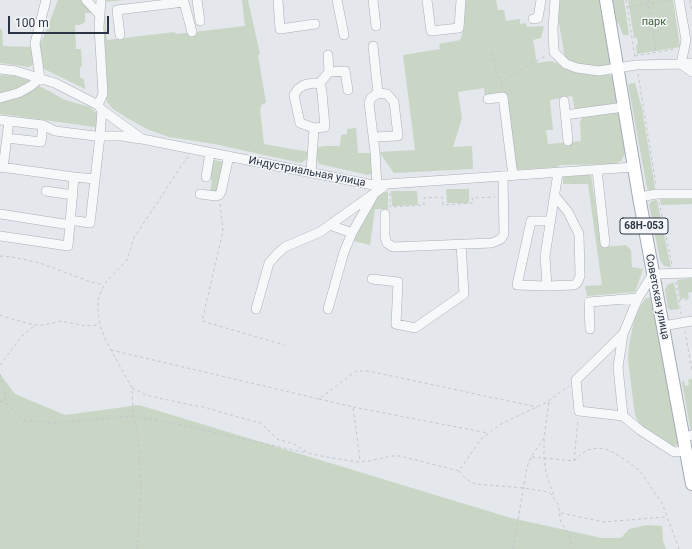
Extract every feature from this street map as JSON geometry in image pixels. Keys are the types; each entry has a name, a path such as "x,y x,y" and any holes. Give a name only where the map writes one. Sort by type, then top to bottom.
{"main road":[{"name":"Советская улица","path":"606,0 653,274 663,326 688,436 686,451 692,484"}],"street":[{"path":"0,98 18,93 31,86 40,78 35,44 46,0"},
{"path":"86,0 100,15"},
{"path":"0,214 90,223 100,136 100,108 103,94 99,27 101,0"},
{"path":"197,0 200,21"},
{"path":"278,0 280,29 315,24"},
{"path":"337,0 344,35"},
{"path":"373,0 376,26"},
{"path":"427,0 431,31 459,28 461,0"},
{"path":"534,19 538,18 541,0"},
{"path":"555,0 553,29 554,52 566,64 577,68 599,71 636,66 692,63"},
{"path":"680,0 689,40 681,64"},
{"path":"120,35 117,10 184,1 192,32"},
{"path":"373,46 378,93"},
{"path":"319,84 328,72 328,55"},
{"path":"681,64 692,72"},
{"name":"Индустриальная улица","path":"0,69 16,71 55,83 100,108 142,139 373,185 376,189 388,184 634,167"},
{"path":"328,72 346,70 348,90"},
{"path":"313,83 319,84 322,93 325,127 314,128 300,123 294,95 298,89 304,85 313,83"},
{"path":"328,309 344,252 376,189 374,137 369,103 371,98 378,93 387,94 394,102 398,136 374,137"},
{"path":"488,99 503,97 513,176"},
{"path":"564,101 568,141"},
{"path":"565,114 624,107"},
{"path":"95,179 2,167 7,138 4,121 43,125 55,131 142,139"},
{"path":"7,138 41,142 43,125"},
{"path":"311,173 314,128"},
{"path":"206,178 210,153"},
{"path":"200,194 218,195 229,156"},
{"path":"597,170 605,243"},
{"path":"547,286 545,256 558,172"},
{"path":"385,214 384,237 387,243 393,247 492,243 501,239 504,234 503,176"},
{"path":"0,236 68,246 74,177"},
{"path":"256,309 269,263 285,247 320,232 376,189"},
{"path":"46,191 73,195"},
{"path":"639,197 657,194 692,194"},
{"path":"550,221 531,220 517,285 547,286 577,284 580,276 579,234 568,212 555,196"},
{"path":"330,225 352,234"},
{"path":"372,279 398,282 396,324 415,328 464,294 461,244"},
{"path":"624,416 618,367 624,334 638,298 653,274 692,273"},
{"path":"590,329 589,302 638,298"},
{"path":"663,326 692,321"},
{"path":"624,334 576,380 579,411 624,416 640,430 674,452 686,451"}],"path":[{"path":"626,0 657,194 682,316"},
{"path":"648,0 656,52"},
{"path":"627,7 674,0"},
{"path":"690,0 692,11"},
{"path":"635,56 675,49"},
{"path":"502,81 537,60 554,52"},
{"path":"493,53 495,70 502,81 501,98"},
{"path":"137,549 141,490 138,435 133,416 132,388 111,350 100,325 98,300 104,285 127,260 134,238 181,166 195,150"},
{"path":"388,184 390,207 424,205 424,198 442,197 443,204 473,203 472,198 504,196"},
{"path":"218,195 223,231 202,321 284,345"},
{"path":"0,256 40,263 90,282 104,285"},
{"path":"679,300 688,299"},
{"path":"0,315 34,325 44,325 61,321 86,326 100,325"},
{"path":"0,365 22,336 34,325"},
{"path":"685,332 692,370"},
{"path":"111,350 353,407 489,433"},
{"path":"319,399 356,371 368,371 537,407"},
{"path":"0,374 7,404"},
{"path":"459,471 481,438 501,424 549,401 576,380"},
{"path":"132,388 146,395 204,407 261,422 277,438 294,444 308,453"},
{"path":"0,401 7,404 23,420 55,423 133,416 177,424 326,457 360,462 400,456 459,471 466,479 475,484 524,488 548,492 554,498"},
{"path":"549,401 544,438 546,473 560,513 561,522 568,535 572,549"},
{"path":"353,407 360,462"},
{"path":"574,461 579,411"},
{"path":"513,549 527,467 531,456 544,438"},
{"path":"574,461 587,450 598,448 609,450 640,471 662,504 679,549"},
{"path":"531,456 574,461"},
{"path":"560,513 604,522 667,516"}],"green space":[{"path":"58,0 84,0 94,13 85,13 85,22 80,25 75,25 76,49 81,49 82,67 80,67 80,77 84,80 85,89 42,67 39,43 42,41"},
{"path":"104,0 124,0 104,2"},
{"path":"242,0 248,0 260,54 258,55 266,103 262,104 260,109 264,144 309,152 308,158 301,163 214,144 169,137 149,130 113,109 107,102 106,97 104,3 107,40 245,26"},
{"path":"463,0 496,0 498,10 504,10 506,21 520,19 520,24 526,23 527,27 544,26 541,38 533,40 537,63 551,61 577,71 612,76 614,79 617,101 616,104 575,110 572,96 550,100 553,130 546,130 548,144 581,141 580,122 583,117 619,112 625,154 621,161 615,164 560,165 557,167 516,170 505,95 485,97 484,88 458,92 462,118 453,147 472,146 473,169 394,173 379,152 415,150 403,55 440,49 439,44 460,40 463,31"},
{"path":"557,0 599,0 610,61 610,65 607,68 573,64 565,58 557,12"},
{"path":"612,0 624,0 629,35 623,35 619,24 615,20"},
{"name":"парк","path":"628,0 673,0 680,47 637,54 637,38 634,38"},
{"path":"0,29 2,29 3,46 33,47 33,65 29,67 0,63"},
{"path":"0,75 16,76 30,81 65,100 90,107 98,114 98,134 95,135 95,127 0,114"},
{"path":"635,83 642,108 656,194 651,193 647,188 628,84"},
{"path":"356,128 358,153 373,153 373,173 368,175 319,164 316,153 319,147 340,146 341,135 347,134 347,129"},
{"path":"213,160 225,162 219,191 210,193 212,180 210,179"},
{"path":"591,174 601,244 604,247 626,245 631,250 632,267 643,269 635,292 587,296 585,286 602,285 588,184 563,184 563,177"},
{"path":"446,189 469,189 469,203 447,203"},
{"path":"391,191 417,191 418,205 392,206"},
{"path":"384,192 388,192 388,209 375,209 370,245 350,240 374,199"},
{"path":"692,198 692,204 661,205 660,199"},
{"path":"657,200 671,267 664,266 660,260 649,205 651,201"},
{"path":"692,278 692,292 688,293 689,298 680,299 677,280"},
{"path":"674,282 679,309 670,310 668,308 665,290 667,285"},
{"path":"650,297 653,298 679,443 675,446 672,446 640,425 635,415 628,360 629,345 634,321 639,309 645,299"},
{"path":"0,374 15,394 65,415 139,405 511,518 602,538 621,538 629,529 646,525 662,526 663,541 666,549 0,549"},
{"path":"692,379 692,439 682,382 684,380 685,386 689,385 688,380"}]}
